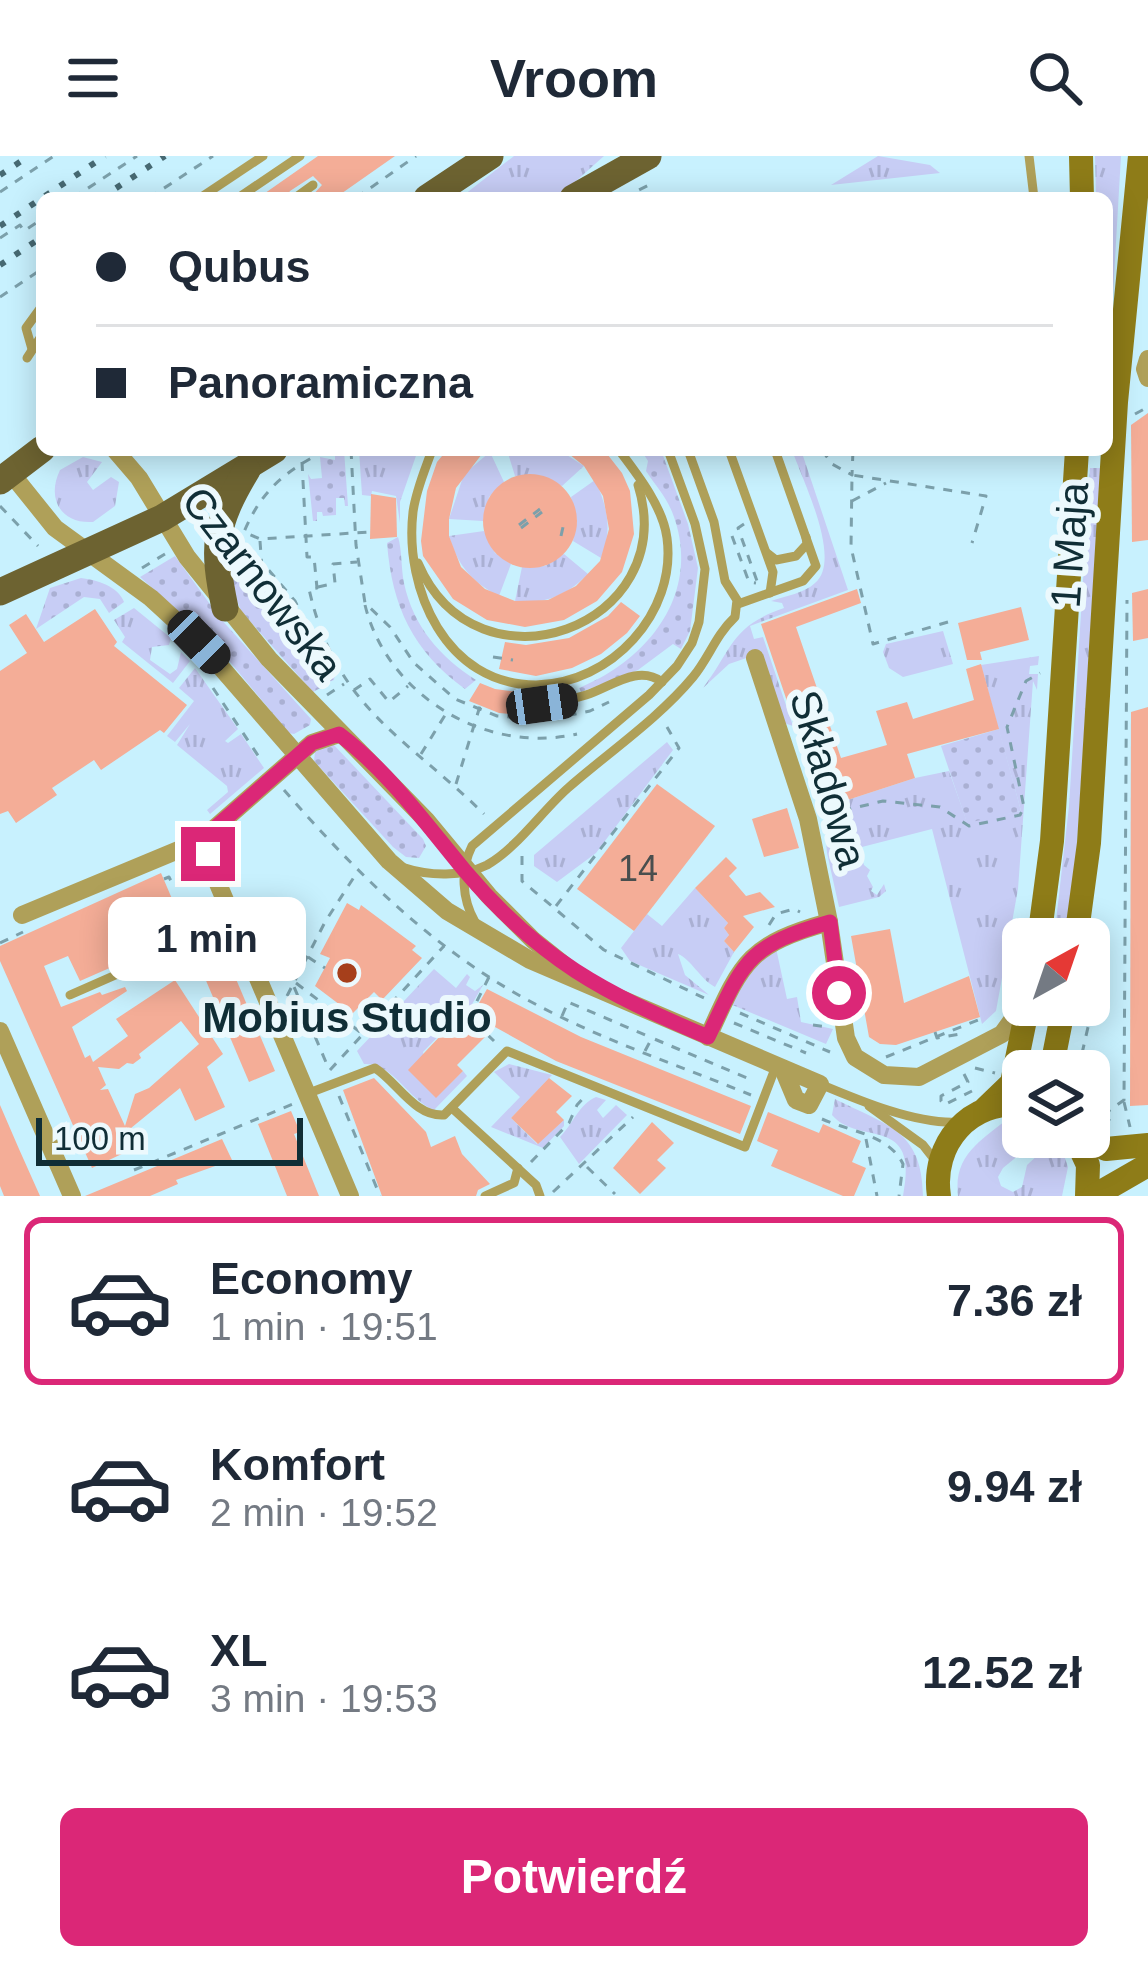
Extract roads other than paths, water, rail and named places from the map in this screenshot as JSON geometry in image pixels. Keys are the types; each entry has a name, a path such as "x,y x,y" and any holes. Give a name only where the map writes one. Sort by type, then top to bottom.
{"main road":[{"path":"437,192 490,156"},
{"path":"579,192 619,156"},
{"path":"583,192 648,156"},
{"path":"1081,156 1082,192"},
{"name":"1 Maja","path":"1113,451 1140,156"},
{"path":"5,477 36,454"},
{"path":"0,592 162,518 265,456"},
{"name":"1 Maja","path":"1033,918 1053,822 1077,456"},
{"name":"1 Maja","path":"1079,918 1089,843 1113,456"},
{"path":"225,608 215,560 217,544 226,505 250,466"},
{"path":"938,1195 938,1165 950,1137 975,1106 1001,1098 1012,1083 1016,1026"},
{"path":"975,1106 1002,1105"},
{"path":"1085,1158 1090,1196 1148,1165"}],"street":[{"path":"1148,359 1144,369 1148,378"},
{"name":"Czarnowska","path":"121,456 225,608 339,734 437,834 500,907 559,961 621,1000"},
{"name":"Czarnowska","path":"5,477 41,515 187,630 389,861 439,905 490,940 820,1084"},
{"name":"Składowa","path":"755,658 808,819 830,922 846,1038 855,1057 895,1078 919,1077 980,1048 1007,1026"},
{"path":"22,915 200,841 318,738 339,734"},
{"path":"200,841 243,915 276,1015 350,1196"},
{"name":"Składowa","path":"708,1037 748,961 785,934 830,922"},
{"path":"0,1031 72,1196"}],"lane":[{"path":"209,192 263,156"},
{"path":"247,192 300,156"},
{"path":"1029,156 1033,192"},
{"path":"303,192 313,185"},
{"path":"36,314 26,328 36,347"},
{"path":"432,456 413,510 423,604 439,634 460,655 495,676 519,683 553,683 590,673 644,627 667,580 667,536 661,515 623,456"},
{"path":"490,940 469,910 468,851 662,682 692,643 703,595 701,549 670,456"},
{"path":"389,861 425,874 482,867 681,690 702,664 735,617 738,604 725,581 714,522 690,456"},
{"path":"731,456 773,572 765,590"},
{"path":"738,604 814,573 816,560 777,456"},
{"path":"415,555 439,597 477,626 524,638 571,629 611,603 637,562 644,515 632,468"},
{"path":"764,549 776,560 796,556 807,544 805,532"},
{"path":"703,595 716,588 731,592"},
{"path":"700,611 710,624 725,625"},
{"path":"536,705 588,694 639,675 649,674 662,682"},
{"path":"437,834 457,843 477,840"},
{"path":"497,857 488,878 500,907"},
{"path":"70,995 243,915"},
{"path":"310,1095 375,1068 432,1115 445,1114 506,1052 745,1147 780,1067"},
{"name":"Czarnowska","path":"820,1084 864,1103 944,1122 975,1106"},
{"name":"Czarnowska","path":"864,1103 923,1145 938,1165"},
{"path":"453,1108 544,1196"},
{"path":"485,1196 514,1184 520,1170"}],"railway":[{"path":"0,175 29,156"},
{"path":"51,192 105,156"},
{"path":"110,192 165,156"},
{"path":"0,226 36,202"},
{"path":"0,265 36,241"}],"place":[{"name":"Mobius Studio","path":"347,973"}]}
